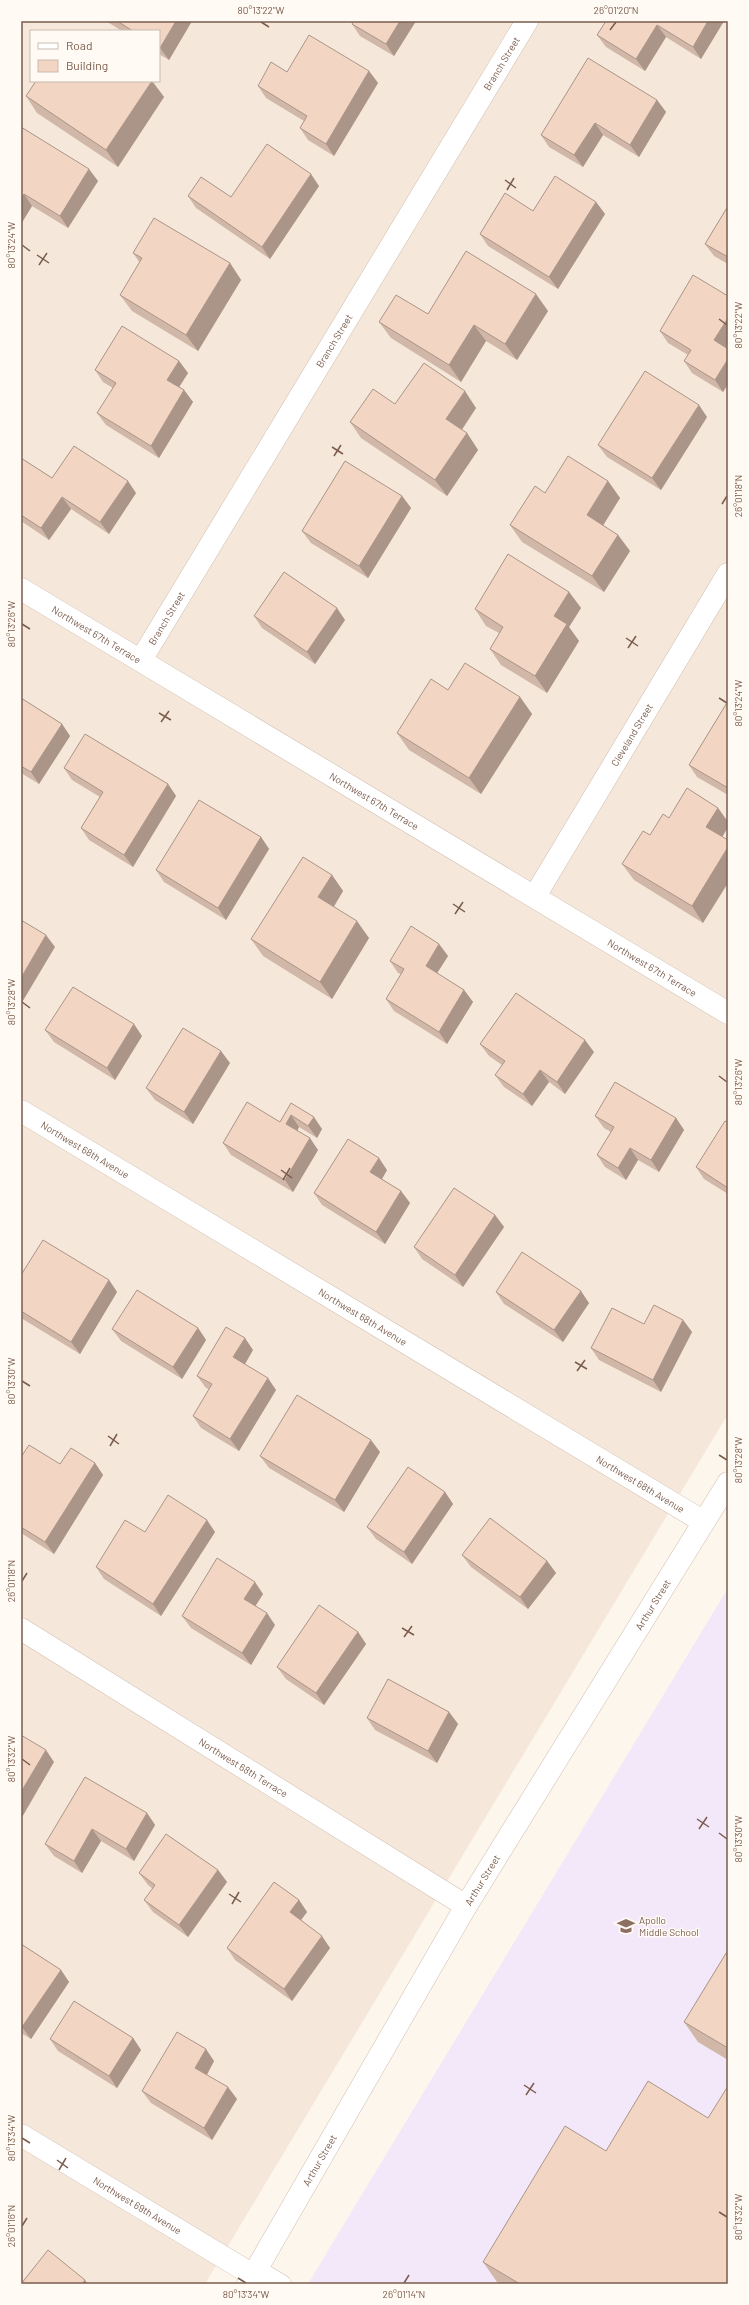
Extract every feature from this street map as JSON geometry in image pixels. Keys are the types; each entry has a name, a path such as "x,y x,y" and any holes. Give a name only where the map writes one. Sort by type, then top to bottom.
{"street":[{"name":"Branch Street","path":"141,660 527,21"},
{"name":"Cleveland Street","path":"535,896 728,574"},
{"name":"Northwest 67th Terrace","path":"21,589 728,1013"},
{"name":"Northwest 68th Avenue","path":"21,1111 704,1522"},
{"name":"Arthur Street","path":"253,2276 466,1906 728,1483"},
{"name":"Northwest 68th Terrace","path":"21,1629 466,1906"},
{"name":"Northwest 69th Avenue","path":"21,2134 253,2276"}],"lane":[{"path":"253,2276 282,2284"}],"shaded area":[{"path":"21,21 728,21 728,1414 205,2284 21,2284"},
{"name":"Apollo Middle School","path":"728,1588 728,2284 308,2284 320,2264"}],"building":[{"path":"117,21 176,21 160,48 160,30 131,30"},
{"path":"354,21 400,21 386,44 352,24"},
{"path":"606,21 708,21 693,47 657,25 636,59 597,35"},
{"path":"309,35 369,71 326,144 300,128 307,116 258,86 271,62 287,72"},
{"path":"588,58 657,100 630,145 595,123 574,155 541,135"},
{"path":"35,82 151,82 106,150 26,96"},
{"path":"21,127 89,169 60,216 24,194 21,198"},
{"path":"267,144 311,174 262,247 188,196 201,177 231,197"},
{"path":"555,176 596,202 549,277 480,234 505,193 533,211"},
{"path":"728,206 728,257 705,244"},
{"path":"154,218 230,263 186,335 120,295 142,258 133,253"},
{"path":"466,251 536,294 505,344 474,325 449,365 379,322 396,295 428,314"},
{"path":"693,275 728,296 728,318 714,340 728,349 728,359 715,380 684,361 691,350 660,331"},
{"path":"122,326 179,361 167,380 184,390 151,446 97,413 116,383 95,370"},
{"path":"424,363 465,391 446,419 467,433 435,480 350,422 373,389 395,404"},
{"path":"645,371 699,405 652,478 598,445"},
{"path":"74,446 128,481 100,522 62,497 41,528 21,515 21,458 52,478"},
{"path":"568,456 608,481 587,515 618,535 592,576 510,525 535,486 545,493"},
{"path":"345,461 402,496 359,566 302,531"},
{"path":"508,554 569,592 554,616 567,624 535,676 490,649 503,627 475,609"},
{"path":"284,572 337,608 307,652 254,616"},
{"path":"465,663 520,697 469,778 397,733 431,679 448,690"},
{"path":"21,698 62,724 31,772 21,766"},
{"path":"728,701 728,788 689,765"},
{"path":"85,734 168,784 124,855 81,828 103,792 64,768"},
{"path":"687,788 718,808 706,827 728,840 728,847 692,906 622,864 643,831 650,835 663,814 669,818"},
{"path":"199,800 261,837 218,908 156,870"},
{"path":"303,857 332,875 318,897 357,921 320,982 251,939"},
{"path":"21,920 46,935 21,978"},
{"path":"411,926 439,944 426,966 464,990 439,1032 386,999 404,969 390,961"},
{"path":"73,987 134,1024 107,1068 45,1030"},
{"path":"516,993 585,1040 557,1082 540,1070 523,1094 495,1075 505,1061 480,1044"},
{"path":"183,1028 221,1051 184,1112 146,1088"},
{"path":"615,1082 676,1118 651,1160 630,1148 618,1168 597,1155 614,1127 595,1116"},
{"path":"247,1102 280,1122 291,1103 314,1117 308,1126 291,1115 286,1124 310,1138 285,1180 223,1143"},
{"path":"725,1121 728,1122 728,1188 696,1167"},
{"path":"348,1139 379,1158 370,1172 401,1191 376,1232 314,1193"},
{"path":"454,1188 495,1215 455,1275 414,1247"},
{"path":"43,1240 109,1280 71,1342 21,1311 21,1275"},
{"path":"522,1252 581,1291 554,1330 496,1292"},
{"path":"137,1290 198,1328 173,1367 112,1329"},
{"path":"654,1305 683,1320 653,1380 591,1348 612,1308 644,1324"},
{"path":"226,1327 245,1338 233,1357 268,1378 230,1439 193,1416 212,1384 197,1376"},
{"path":"297,1395 371,1440 335,1500 260,1456"},
{"path":"29,1445 60,1464 71,1448 95,1463 45,1542 21,1527 21,1457"},
{"path":"408,1467 445,1492 404,1552 367,1527"},
{"path":"168,1495 207,1520 153,1604 96,1567 125,1520 145,1532"},
{"path":"490,1518 547,1561 520,1597 462,1555"},
{"path":"217,1558 255,1582 244,1599 267,1613 242,1653 182,1616"},
{"path":"319,1605 358,1632 316,1693 277,1667"},
{"path":"388,1679 449,1712 428,1751 367,1718"},
{"path":"21,1735 46,1750 21,1792"},
{"path":"85,1777 147,1813 126,1849 92,1829 74,1861 45,1844"},
{"path":"166,1834 218,1870 179,1925 144,1900 155,1885 139,1873"},
{"path":"274,1882 299,1900 290,1912 322,1936 284,1989 227,1948"},
{"path":"21,1944 61,1970 22,2027 21,2026"},
{"path":"728,1950 728,2048 684,2022"},
{"path":"74,2001 133,2038 109,2076 50,2039"},
{"path":"177,2032 206,2049 195,2068 228,2087 204,2128 142,2091"},
{"path":"648,2081 708,2118 728,2086 728,2284 520,2284 483,2262 565,2126 606,2151"},
{"path":"48,2250 85,2280 82,2284 21,2284"}],"place":[{"name":"Apollo Middle School","path":"626,1926"}]}
